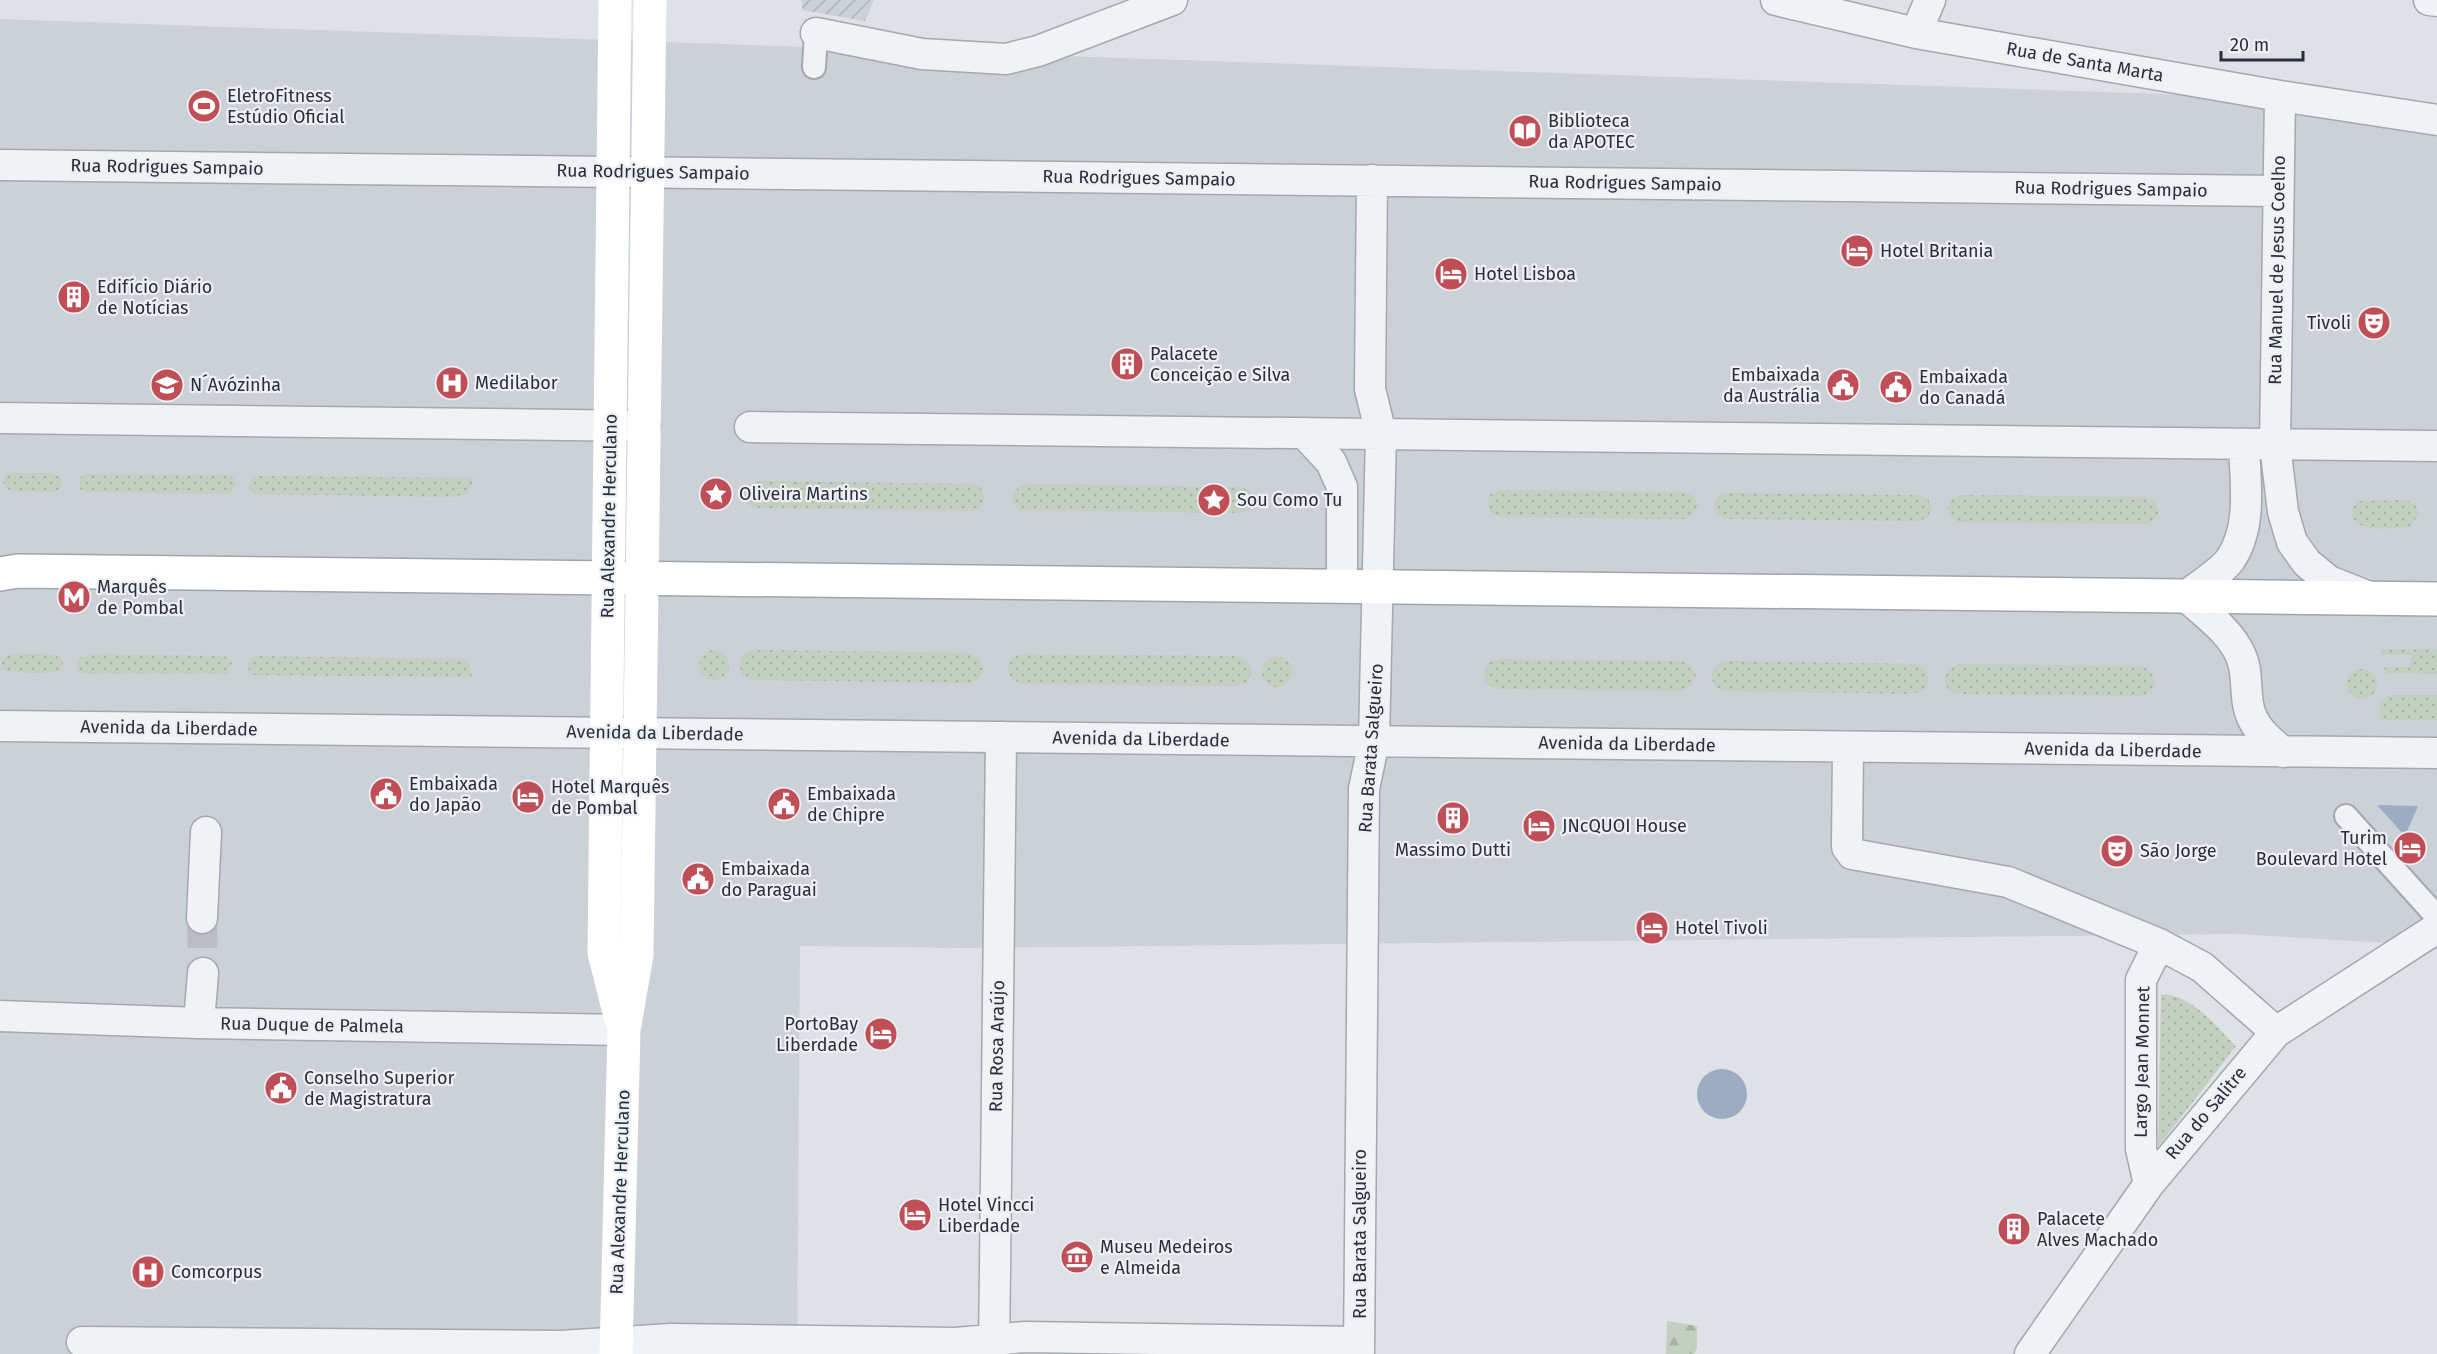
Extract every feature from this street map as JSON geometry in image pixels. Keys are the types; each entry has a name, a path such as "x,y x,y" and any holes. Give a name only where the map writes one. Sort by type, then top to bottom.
{"main road":[{"name":"Rua Alexandre Herculano","path":"615,0 604,952 624,1030"},
{"name":"Rua Alexandre Herculano","path":"616,1348 624,1030 638,955 650,0"},
{"path":"0,574 40,572 2437,599"}],"street":[{"path":"814,67 816,33 922,54 1006,59 1059,44 1172,0"},
{"name":"Rua de Santa Marta","path":"1776,0 1842,8 1916,33 2280,96 2437,120"},
{"path":"1916,33 1930,0"},
{"path":"2429,0 2437,1"},
{"name":"Rua Manuel de Jesus Coelho","path":"2275,445 2280,96"},
{"name":"Rua Rodrigues Sampaio","path":"0,165 2278,191"},
{"name":"Rua Barata Salgueiro","path":"1359,1348 1364,789 1374,741 1381,434 1370,389 1372,180"},
{"path":"0,418 645,426"},
{"path":"750,427 2437,446"},
{"path":"1304,433 1331,462 1342,487 1342,587"},
{"path":"2244,444 2245,522 2239,542 2229,560 2186,596 2230,638 2239,652 2245,667 2248,705 2252,718 2259,730 2283,752"},
{"path":"2275,445 2283,512 2292,542 2307,563 2329,581 2374,598"},
{"name":"Avenida da Liberdade","path":"0,726 2437,753"},
{"name":"Rua Rosa Araújo","path":"994,1347 1001,737"},
{"path":"1848,747 1847,847 1852,854 2008,882 2159,944 2202,967 2276,1032"},
{"path":"2346,816 2437,916"},
{"path":"202,918 206,832"},
{"name":"Rua do Salitre","path":"2030,1354 2149,1184 2276,1032 2437,928"},
{"name":"Largo Jean Monnet","path":"2149,1184 2141,1149 2141,980 2159,944"},
{"path":"199,1023 203,973"},
{"name":"Rua Duque de Palmela","path":"0,1016 199,1023 624,1030"},
{"path":"82,1342 616,1348 671,1339 956,1343 994,1347 1025,1337 1359,1348"}],"shaded area":[{"path":"802,0 874,0 865,21 802,10"},
{"path":"0,19 2277,98 2437,124 2437,946 2236,934 971,948 800,946 797,1354 0,1354"}],"green space":[{"path":"52,473 62,479 62,486 55,492 12,491 6,488 3,482 7,474"},
{"path":"85,474 232,475 236,484 231,493 227,494 87,492 80,489 80,478"},
{"path":"253,476 474,478 468,493 453,497 254,494 248,487"},
{"path":"757,481 972,484 981,488 985,497 981,507 972,511 756,508 747,504 743,495 747,485"},
{"path":"1021,485 1241,487 1250,491 1254,500 1250,510 1240,513 1020,510 1013,503 1013,493"},
{"path":"1501,490 1684,492 1694,496 1698,506 1693,515 1684,519 1500,517 1491,513 1487,503 1491,494"},
{"path":"1722,493 1918,495 1928,499 1932,508 1927,518 1918,521 1727,519 1717,515 1713,506"},
{"path":"1961,495 2146,497 2155,501 2159,511 2155,520 2145,524 1960,522 1951,518 1947,509 1952,499"},
{"path":"2406,500 2415,504 2419,514 2410,526 2373,528 2356,522 2352,516 2352,508 2359,501"},
{"path":"2381,649 2437,649 2437,674 2388,673 2383,667 2410,667 2411,655 2381,655"},
{"path":"714,650 724,655 729,665 724,675 714,680 704,675 699,665 704,655"},
{"path":"754,650 969,653 979,658 984,668 979,679 968,683 754,680 743,676 739,665 743,655"},
{"path":"11,654 54,654 62,660 64,668 60,671 44,673 0,669 4,657"},
{"path":"89,654 221,656 227,657 232,663 228,674 80,674 77,664 80,658"},
{"path":"1017,654 1238,656 1248,661 1252,671 1248,682 1237,686 1022,684 1012,679 1008,669 1011,659"},
{"path":"252,656 465,659 470,666 472,677 253,675 249,673 248,663"},
{"path":"1277,657 1283,658 1291,666 1291,678 1283,686 1277,687 1271,686 1263,678 1262,672 1263,666 1271,658"},
{"path":"1499,659 1682,661 1692,666 1696,676 1691,686 1681,691 1499,689 1488,685 1484,674 1488,663"},
{"path":"1725,661 1915,664 1925,668 1929,679 1925,689 1914,694 1725,691 1715,687 1711,677 1715,666"},
{"path":"1959,664 2141,666 2151,671 2155,681 2151,692 2140,696 1958,694 1948,690 1944,679 1949,669"},
{"path":"2362,669 2368,670 2376,678 2376,690 2368,698 2362,699 2356,698 2348,690 2347,684 2348,678 2356,670"},
{"path":"2388,695 2437,695 2437,720 2380,720 2380,704"},
{"path":"2161,994 2173,996 2193,1005 2236,1046 2158,1147"},
{"path":"1667,1321 1697,1326 1697,1348 1694,1354 1666,1354"}],"water":[{"path":"2377,805 2418,806 2405,836"},
{"path":"1722,1069 1740,1076 1747,1094 1740,1112 1722,1119 1704,1112 1697,1094 1704,1076"}],"tunnel":[{"path":"202,918 203,973"}],"place":[{"name":"EletroFitness Estúdio Oficial","path":"204,106"},
{"name":"Biblioteca da APOTEC","path":"1525,131"},
{"name":"Hotel Britania","path":"1857,251"},
{"name":"Hotel Lisboa","path":"1451,274"},
{"name":"Edifício Diário de Notícias","path":"74,297"},
{"name":"Tivoli","path":"2374,323"},
{"name":"Palacete Conceição e Silva","path":"1127,364"},
{"name":"Medilabor","path":"452,383"},
{"name":"N´Avózinha","path":"167,385"},
{"name":"Embaixada da Austrália","path":"1843,385"},
{"name":"Embaixada do Canadá","path":"1896,387"},
{"name":"Oliveira Martins","path":"716,494"},
{"name":"Sou Como Tu","path":"1214,500"},
{"name":"Marquês de Pombal","path":"74,597"},
{"name":"Embaixada do Japão","path":"386,794"},
{"name":"Hotel Marquês de Pombal","path":"528,797"},
{"name":"Embaixada de Chipre","path":"784,804"},
{"name":"Massimo Dutti","path":"1453,818"},
{"name":"JNcQUOI House","path":"1539,826"},
{"name":"Turim Boulevard Hotel","path":"2410,848"},
{"name":"São Jorge","path":"2117,851"},
{"name":"Embaixada do Paraguai","path":"698,879"},
{"name":"Hotel Tivoli","path":"1652,928"},
{"name":"PortoBay Liberdade","path":"881,1034"},
{"name":"Conselho Superior de Magistratura","path":"281,1088"},
{"name":"Hotel Vincci Liberdade","path":"915,1215"},
{"name":"Palacete Alves Machado","path":"2014,1229"},
{"name":"Museu Medeiros e Almeida","path":"1077,1257"},
{"name":"Comcorpus","path":"148,1272"}]}
